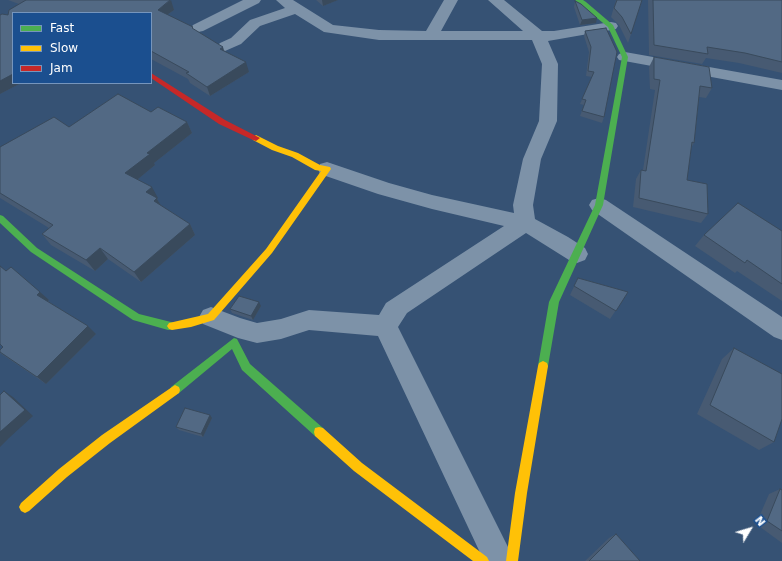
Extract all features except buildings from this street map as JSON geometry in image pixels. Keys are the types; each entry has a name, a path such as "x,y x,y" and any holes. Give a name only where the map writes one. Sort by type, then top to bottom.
{"street":[{"path":"198,28 254,0"},
{"path":"431,35 451,0"},
{"path":"494,0 538,36 550,64 548,121 532,159 523,205 525,223"},
{"path":"512,561 521,493 554,302 599,205 625,57 611,26 583,1"},
{"path":"225,46 236,41 255,23 289,4 329,29 379,35 554,36 611,26"},
{"path":"625,57 782,85"},
{"path":"152,76 222,122 275,148 295,155 318,168 327,169 385,189 432,202 525,223 561,243 577,254"},
{"path":"0,218 34,250 136,317 168,326 192,323 211,317 269,251 327,169"},
{"path":"599,205 782,330"},
{"path":"211,317 238,328 257,333 281,329 309,320 393,314 525,223"},
{"path":"393,314 500,561"},
{"path":"25,507 69,468 106,439 171,393 234,342 246,367 358,467 483,561"}],"traffic: fast":[{"path":"543,366 554,302 599,205 625,57 611,26 584,3 578,0"},
{"path":"0,218 34,250 136,317 172,326"},
{"path":"175,390 234,342 246,367 319,432"}],"traffic: slow":[{"path":"172,326 191,323 211,317 269,251 327,169 318,168 295,155 275,148 256,138"},
{"path":"512,561 521,493 543,366"},
{"path":"25,507 63,473 106,439 175,390"},
{"path":"319,432 358,467 483,561"}],"traffic: jam":[{"path":"152,76 222,122 256,138"}]}
